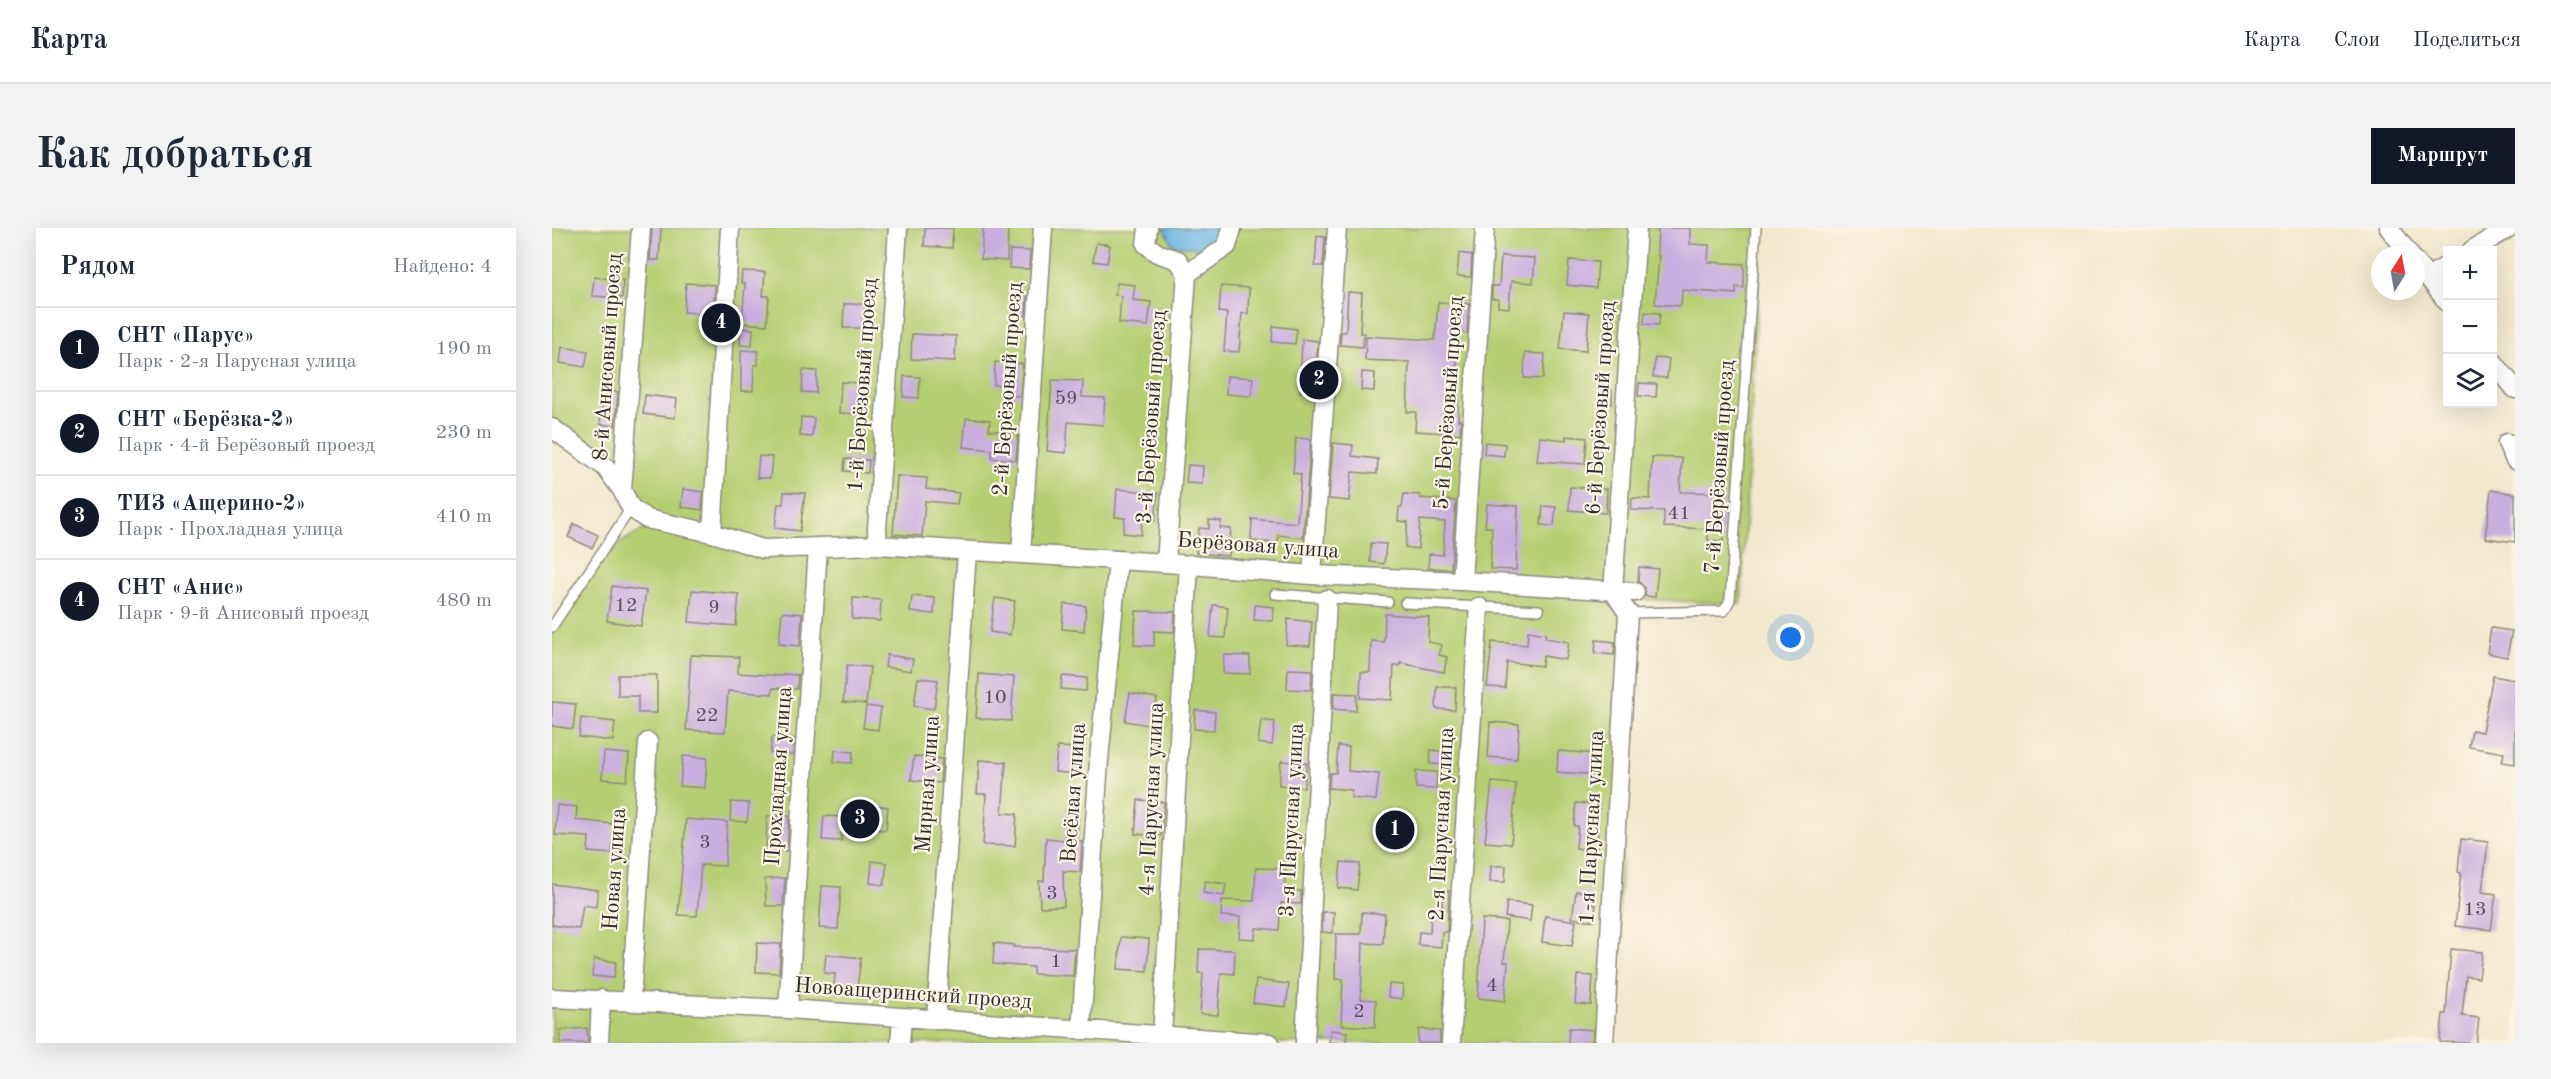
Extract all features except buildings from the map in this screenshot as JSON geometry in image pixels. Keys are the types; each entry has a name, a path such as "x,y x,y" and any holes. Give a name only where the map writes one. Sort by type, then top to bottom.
{"street":[{"name":"8-й Анисовый проезд","path":"622,490 641,228"},
{"path":"712,533 730,228"},
{"name":"1-й Берёзовый проезд","path":"878,545 877,530 898,228"},
{"name":"2-й Берёзовый проезд","path":"1021,554 1043,228"},
{"path":"1148,228 1146,244 1157,253 1178,260 1186,274 1227,246 1232,228"},
{"path":"1312,575 1337,228"},
{"name":"5-й Берёзовый проезд","path":"1462,581 1485,228"},
{"name":"6-й Берёзовый проезд","path":"1613,591 1637,228"},
{"path":"2389,228 2403,246"},
{"path":"2479,246 2509,228"},
{"path":"2427,277 2443,268"},
{"name":"3-й Берёзовый проезд","path":"1166,563 1186,274"},
{"path":"2425,274 2446,300"},
{"path":"2497,365 2515,389"},
{"path":"552,428 605,467 622,490 631,508"},
{"path":"2507,443 2515,460"},
{"name":"Берёзовая улица","path":"631,508 656,522 712,533 763,549 878,545 1189,564 1312,575 1462,581 1635,592"},
{"name":"Прохладная улица","path":"788,1009 818,547"},
{"name":"Мирная улица","path":"936,1020 967,551"},
{"name":"Весёлая улица","path":"1081,1030 1099,760 1118,560"},
{"name":"4-я Парусная улица","path":"1162,1036 1189,564"},
{"path":"1613,591 1628,613"},
{"name":"3-я Парусная улица","path":"1305,1043 1327,599"},
{"name":"2-я Парусная улица","path":"1450,1043 1479,607"},
{"name":"1-я Парусная улица","path":"1604,1043 1628,613"},
{"name":"Новая улица","path":"631,1000 648,742"},
{"name":"Новоащеринский проезд","path":"552,998 788,1009 1081,1030 1119,1038 1162,1036 1270,1043"},
{"path":"599,1043 601,999"},
{"path":"900,1043 902,1018"}],"lane":[{"name":"7-й Берёзовый проезд","path":"1628,613 1724,611 1730,600 1756,228"},
{"path":"552,627 631,508"},
{"path":"1275,594 1388,602"},
{"path":"1405,603 1539,610"}],"green space":[{"path":"552,228 1761,228 1741,604 1636,599 1612,1043 552,1043 552,632 608,550 644,529 654,516 599,448 552,419"}],"water":[{"path":"1164,228 1219,228 1215,240 1204,249 1173,245"}],"place":[{"name":"СНТ «Анис»","path":"721,323"},
{"name":"СНТ «Берёзка-2»","path":"1319,380"},
{"name":"ТИЗ «Ащерино-2»","path":"860,819"},
{"name":"СНТ «Парус»","path":"1395,830"}]}
